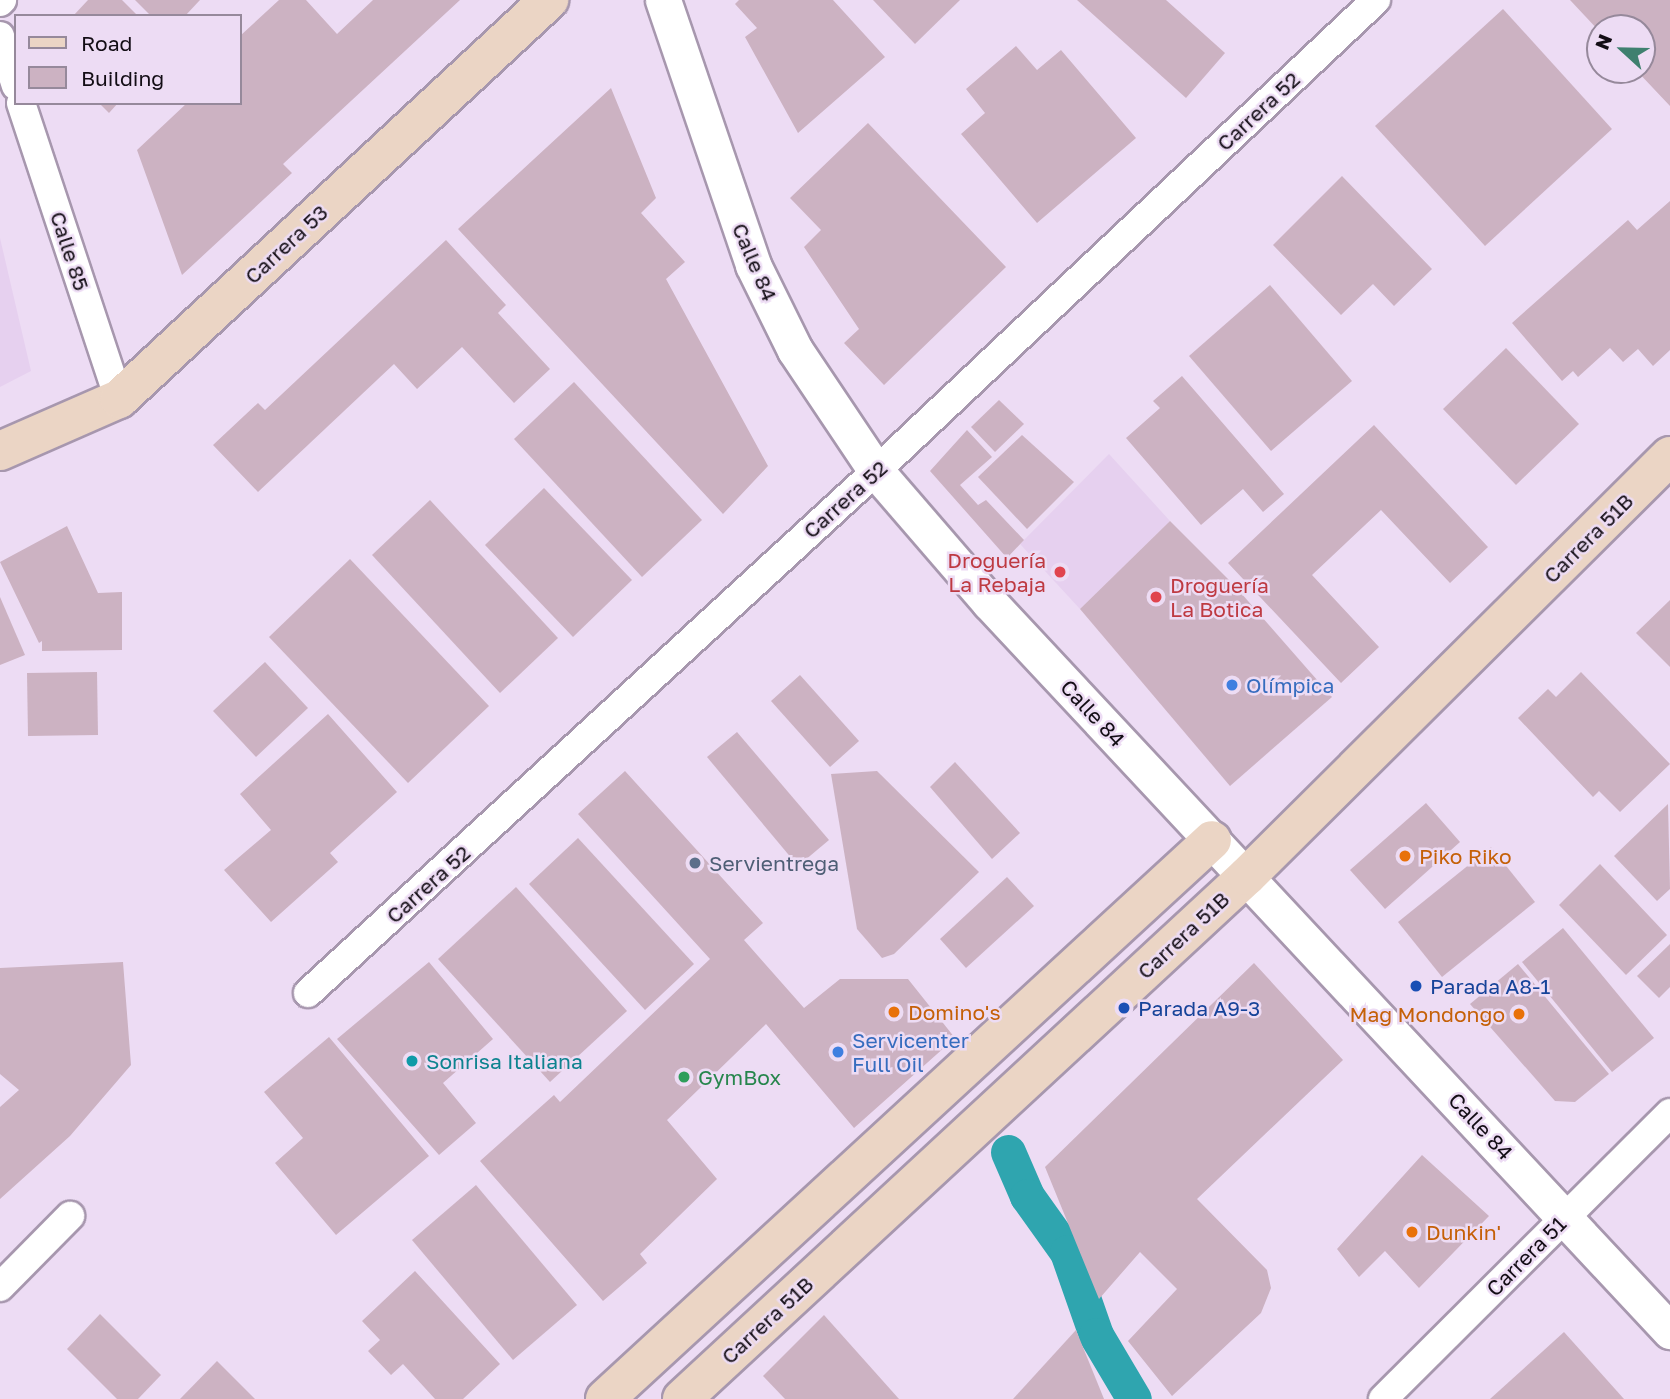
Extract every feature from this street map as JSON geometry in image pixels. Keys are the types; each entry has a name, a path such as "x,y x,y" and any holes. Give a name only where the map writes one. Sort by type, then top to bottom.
{"main road":[{"name":"Carrera 53","path":"0,452 120,399 549,0"},
{"name":"Carrera 51B","path":"682,1399 1247,876 1670,456"},
{"path":"606,1399 1212,840"}],"street":[{"name":"Calle 84","path":"663,0 753,265 794,350 876,471 989,602 1670,1331"},
{"name":"Carrera 52","path":"308,993 876,471 1376,0"},
{"path":"0,36 14,80"},
{"name":"Calle 85","path":"23,105 120,399"},
{"name":"Carrera 51","path":"1382,1399 1670,1113"},
{"path":"0,1287 70,1216"}],"shaded area":[{"path":"0,238 31,371 0,387"},
{"path":"1109,454 1170,521 1080,609 1020,544"}],"building":[{"path":"88,0 122,0 136,14 75,14"},
{"path":"135,0 200,0 187,14 149,14"},
{"path":"279,0 306,0 337,34 373,0 460,0 283,164 292,173 182,275 137,150 185,105 242,105 242,34"},
{"path":"739,0 833,0 885,57 798,133 745,37 757,28 735,4"},
{"path":"873,0 960,0 915,44"},
{"path":"1077,0 1166,0 1225,53 1186,98"},
{"path":"1570,0 1670,0 1670,106 1649,84 1656,84 1656,14 1586,14 1586,17"},
{"path":"1503,9 1612,129 1485,246 1375,126"},
{"path":"1016,46 1037,70 1061,50 1136,138 1037,223 961,134 985,113 966,89"},
{"path":"611,88 656,198 641,213 685,262 666,279 768,466 723,514 458,229"},
{"path":"101,105 116,105 109,113"},
{"path":"868,123 1006,267 884,385 844,343 859,329 804,247 821,230 790,198"},
{"path":"1342,176 1432,269 1394,306 1373,284 1341,315 1273,245"},
{"path":"1670,201 1670,350 1653,366 1638,349 1623,362 1610,348 1578,377 1573,371 1562,381 1512,323 1628,220 1637,230"},
{"path":"446,240 506,305 498,313 550,369 514,403 462,347 417,389 394,364 258,492 213,445 258,403 265,410"},
{"path":"1270,285 1352,381 1271,451 1189,356"},
{"path":"1506,348 1579,424 1516,485 1443,409"},
{"path":"1182,376 1284,494 1263,512 1243,489 1201,525 1126,438 1160,408 1153,401"},
{"path":"574,382 702,520 642,577 514,439"},
{"path":"999,400 1024,424 995,452 971,427"},
{"path":"1374,425 1488,547 1450,583 1381,510 1312,575 1379,647 1341,683 1228,563"},
{"path":"967,430 992,457 960,485 978,505 986,500 1024,540 1007,558 930,471"},
{"path":"1022,435 1074,482 1027,529 978,477"},
{"path":"544,488 632,580 573,637 485,545"},
{"path":"430,500 558,638 500,693 372,555"},
{"name":"Olímpica","path":"1170,521 1234,585 1332,697 1230,786 1080,609"},
{"path":"67,526 98,593 122,592 122,650 42,651 42,641 39,643 0,562"},
{"path":"350,559 489,706 408,783 269,637"},
{"path":"0,597 25,655 0,665"},
{"path":"1670,600 1670,667 1636,633"},
{"path":"265,662 308,708 256,757 213,711"},
{"path":"97,672 98,735 28,736 27,673"},
{"path":"1581,672 1670,764 1620,812 1599,791 1593,797 1518,718 1548,689 1556,697"},
{"path":"800,675 859,741 830,767 771,701"},
{"path":"328,714 397,792 330,853 338,862 271,922 224,870 271,830 240,794"},
{"path":"737,732 829,840 798,866 707,757"},
{"path":"955,762 1020,833 992,859 930,787"},
{"path":"625,771 763,923 744,940 804,1008 840,979 908,979 955,1038 854,1128 766,1024 667,1120 717,1179 640,1254 647,1263 603,1301 480,1161 554,1095 560,1102 710,959 578,814"},
{"path":"877,771 979,872 894,954 882,958 857,929 831,774"},
{"name":"Piko Riko","path":"1426,803 1460,842 1385,909 1350,870"},
{"path":"1668,804 1670,889 1657,901 1614,856"},
{"path":"578,838 694,964 645,1010 529,884"},
{"path":"1491,847 1535,902 1442,977 1398,922"},
{"path":"1600,864 1667,935 1626,975 1559,905"},
{"path":"1007,877 1034,906 966,968 940,939"},
{"path":"516,887 627,1011 550,1082 438,959"},
{"path":"1563,928 1654,1038 1612,1072 1522,962"},
{"path":"1670,944 1670,987 1659,998 1637,976"},
{"path":"123,962 131,1065 70,1136 0,1199 0,1107 19,1090 0,1074 0,968"},
{"name":"Sonrisa Italiana","path":"429,962 493,1039 443,1083 476,1123 439,1155 337,1039"},
{"path":"1254,963 1343,1060 1197,1199 1267,1270 1271,1288 1261,1313 1172,1396 1128,1341 1177,1289 1140,1252 1099,1299 1045,1167"},
{"path":"1518,964 1609,1074 1575,1102 1555,1101 1470,1004"},
{"path":"329,1037 429,1156 336,1235 275,1163 303,1138 264,1092"},
{"name":"Dunkin'","path":"1422,1155 1489,1216 1419,1288 1385,1251 1359,1277 1337,1249"},
{"path":"476,1185 577,1305 513,1360 412,1240"},
{"path":"415,1271 500,1364 463,1399 435,1399 403,1364 391,1375 368,1351 380,1340 362,1321"},
{"path":"100,1314 161,1375 138,1399 117,1399 67,1349"},
{"path":"824,1315 899,1399 785,1399 763,1376"},
{"path":"1076,1330 1104,1399 1013,1399"},
{"path":"1564,1332 1624,1399 1490,1399"},
{"path":"217,1361 255,1399 180,1399"}],"waterway":[{"path":"1008,1152 1027,1196 1067,1252 1096,1335 1134,1399"}],"place":[{"name":"Droguería La Rebaja","path":"1060,572"},
{"name":"Droguería La Botica","path":"1156,597"},
{"name":"Olímpica","path":"1232,685"},
{"name":"Piko Riko","path":"1405,856"},
{"name":"Servientrega","path":"695,863"},
{"name":"Parada A8-1","path":"1416,986"},
{"name":"Parada A9-3","path":"1124,1008"},
{"name":"Domino's","path":"894,1012"},
{"name":"Mag Mondongo","path":"1519,1014"},
{"name":"Servicenter Full Oil","path":"838,1052"},
{"name":"Sonrisa Italiana","path":"412,1061"},
{"name":"GymBox","path":"684,1077"},
{"name":"Dunkin'","path":"1412,1232"}]}
